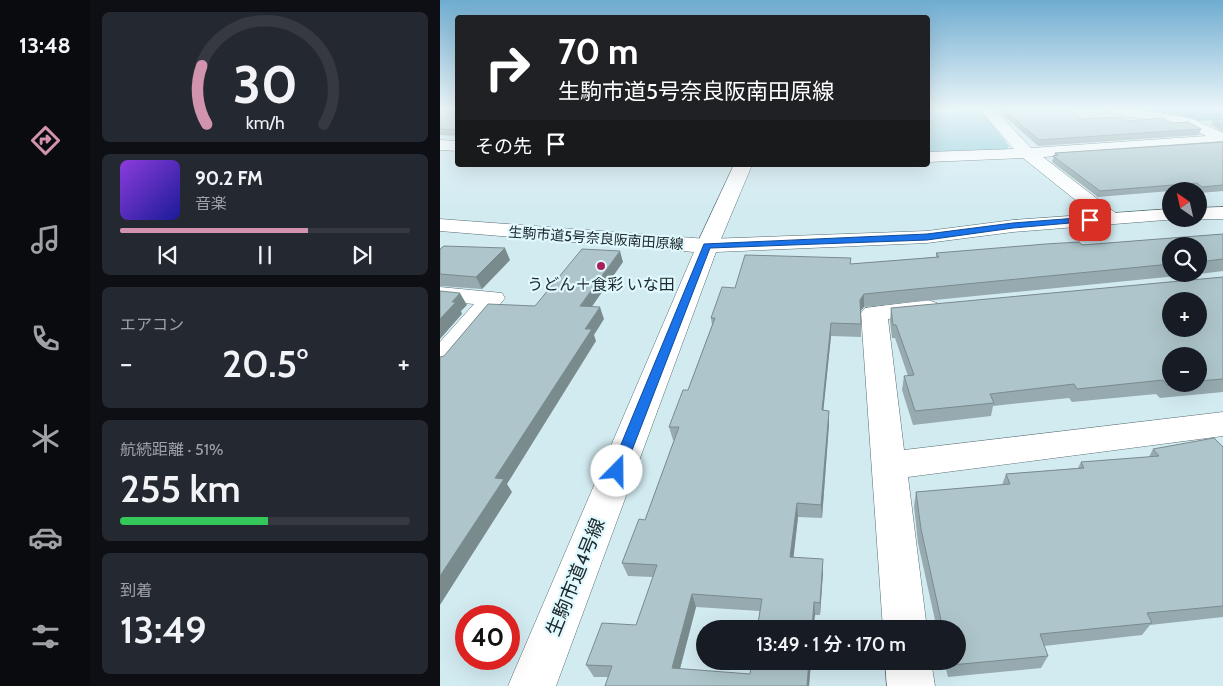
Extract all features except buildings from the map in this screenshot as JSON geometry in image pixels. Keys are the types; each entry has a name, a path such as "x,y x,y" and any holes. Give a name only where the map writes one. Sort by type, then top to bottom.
{"street":[{"path":"1017,142 1027,153 1110,218"},
{"path":"930,157 1027,153 1193,142"},
{"name":"生駒市道4号線","path":"532,686 707,246 743,167"},
{"path":"1208,213 1223,212"},
{"name":"生駒市道5号奈良阪南田原線","path":"440,225 707,246 927,237 1013,226 1162,215"},
{"path":"440,294 493,298 440,360"},
{"path":"904,620 874,313 952,306"},
{"path":"888,466 1223,424"},
{"path":"909,670 911,686"}],"shaded area":[{"path":"930,142 1006,142 1009,146 1006,150 930,154"}],"place":[{"name":"うどん＋食彩 いな田","path":"601,266"}],"route":[{"path":"617,471 707,246 927,237 1013,226 1090,220"}]}
